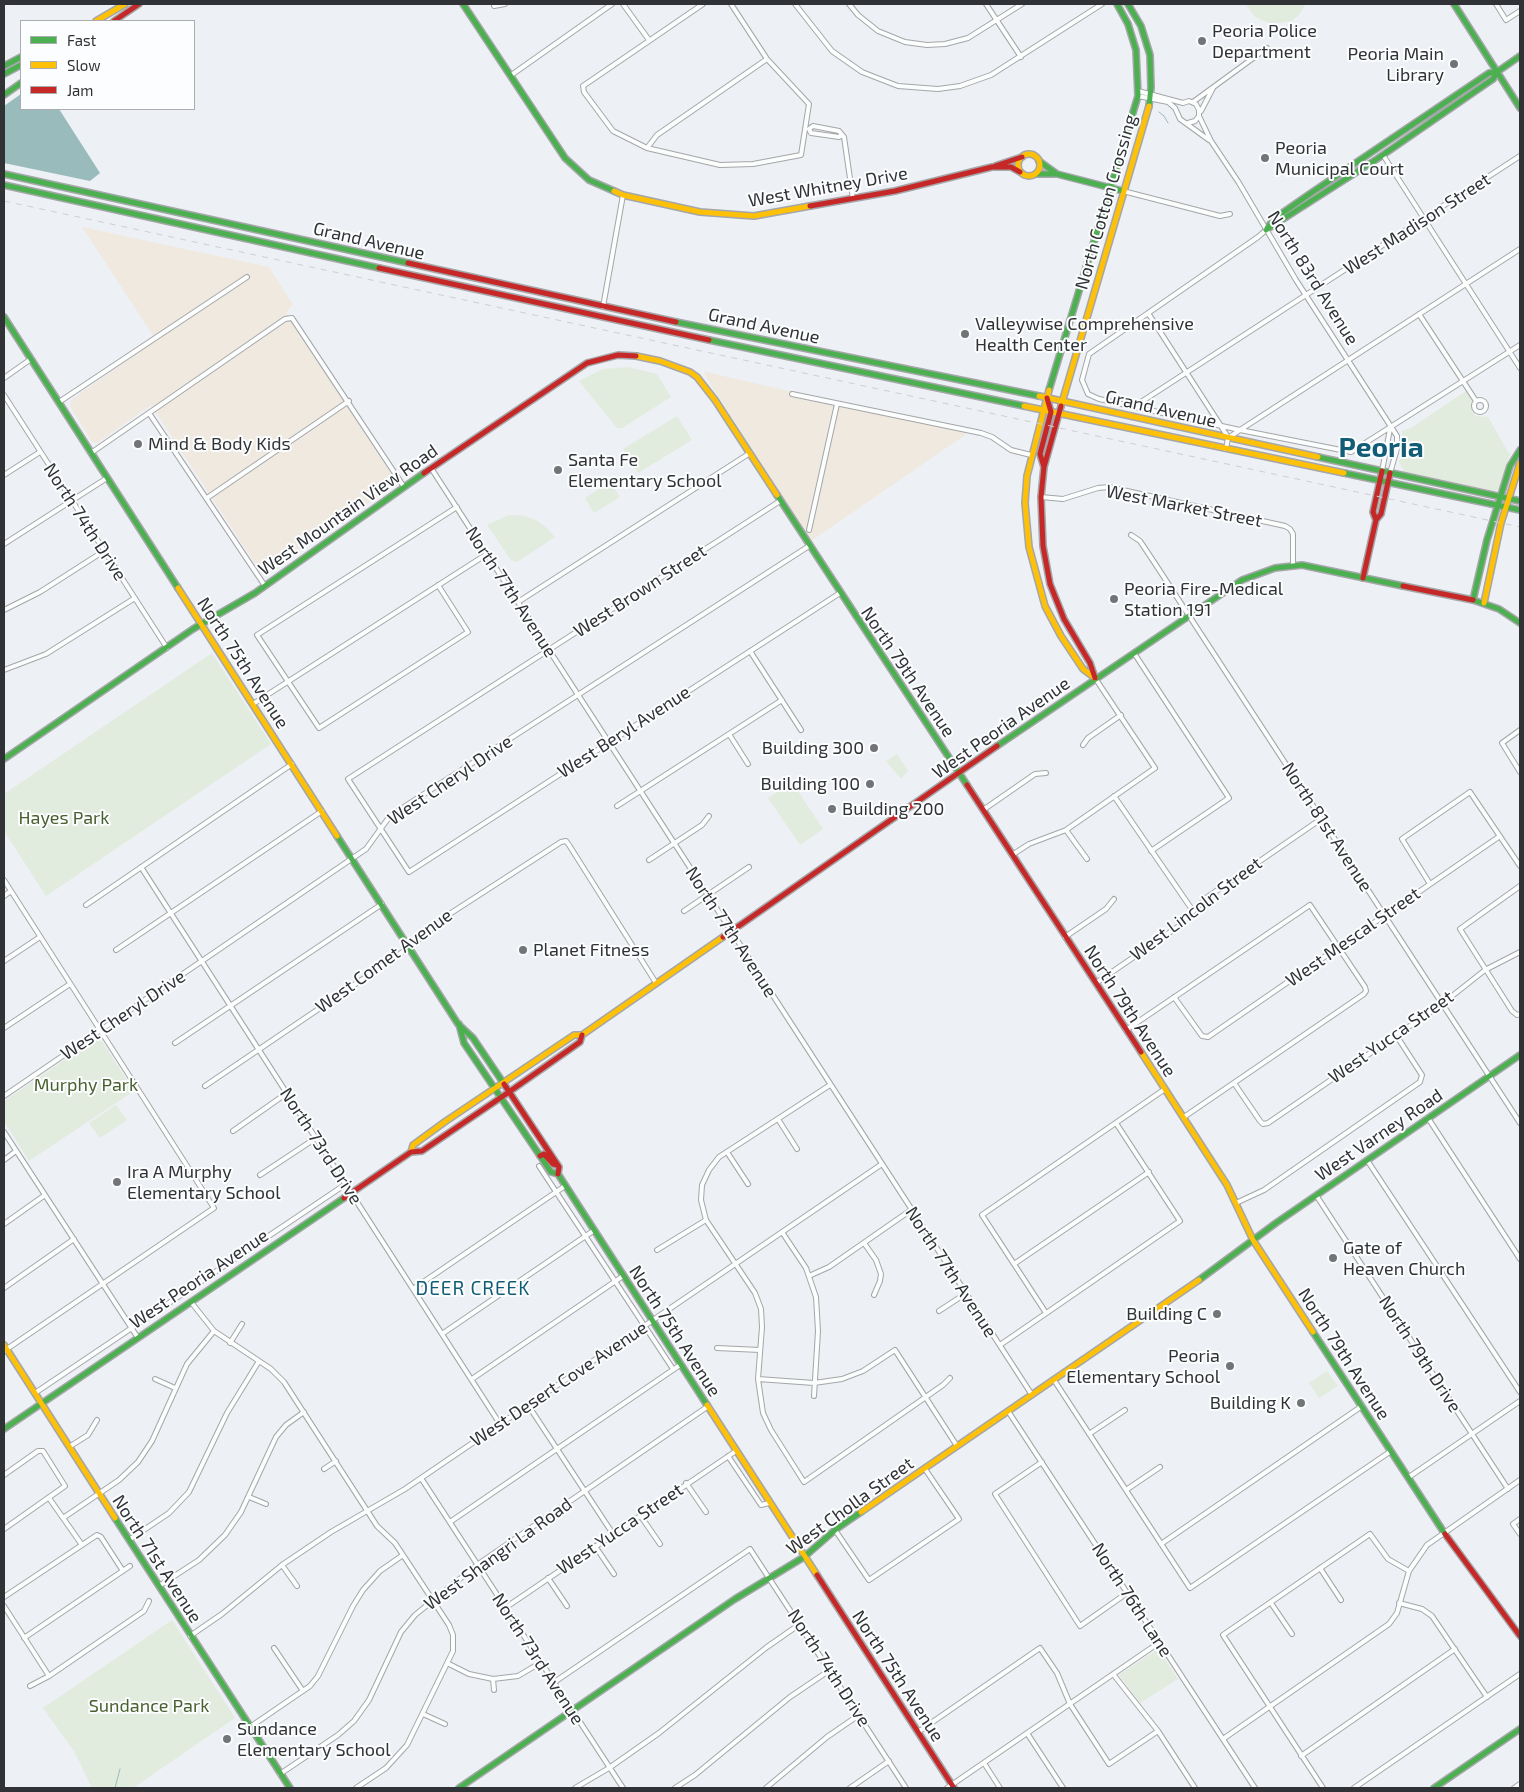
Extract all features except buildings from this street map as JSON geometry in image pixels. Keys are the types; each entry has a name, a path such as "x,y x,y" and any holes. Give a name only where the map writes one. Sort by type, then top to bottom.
{"main road":[{"path":"98,20 125,4"},
{"path":"115,20 139,4"},
{"path":"464,4 510,76"},
{"name":"North Cotton Crossing","path":"1096,678 1083,669 1049,614 1038,587 1029,547 1025,503 1031,456 1043,410 1138,93 1135,48 1128,24 1117,4"},
{"name":"North Cotton Crossing","path":"1096,678 1090,663 1070,630 1054,593 1042,546 1041,497 1044,467 1123,192 1144,128 1150,96 1151,67 1145,37 1128,4"},
{"path":"1454,4 1520,108"},
{"path":"1135,48 1145,37"},
{"path":"1266,230 1316,200 1424,127 1493,79 1497,72 1520,56"},
{"path":"4,66 20,58"},
{"path":"4,74 20,66"},
{"path":"1266,230 1275,218 1311,193 1489,73 1497,72"},
{"name":"West Whitney Drive","path":"510,76 558,150 584,176 623,195 700,212 734,216 764,215 853,199 992,167 1011,167 1028,176 1057,174 1123,192"},
{"path":"4,95 20,84"},
{"path":"1454,97 1458,103"},
{"path":"1420,120 1424,127"},
{"name":"West Whitney Drive","path":"992,167 1001,162 1032,155 1057,174"},
{"path":"1020,172 1018,166 1022,157"},
{"path":"1036,174 1040,167 1039,161"},
{"name":"Grand Avenue","path":"4,174 603,307 1047,398 1520,501"},
{"path":"1332,179 1337,186"},
{"name":"Grand Avenue","path":"4,185 548,306 1388,484 1520,510"},
{"path":"1311,193 1316,200"},
{"path":"296,249 299,239"},
{"name":"North 75th Avenue","path":"4,317 410,947 458,1024 464,1043 551,1172 558,1174"},
{"name":"West Mountain View Road","path":"4,759 202,623 265,586 431,468 575,370 602,358 634,355 682,368 697,377 715,400"},
{"path":"1047,398 1051,412"},
{"name":"North 79th Avenue","path":"715,400 1224,1179 1253,1240 1444,1532 1520,1636"},
{"name":"North Cotton Crossing","path":"1044,467 1040,454 1051,412"},
{"path":"1478,601 1500,497 1510,466 1520,450"},
{"path":"1478,601 1520,463"},
{"name":"North 83rd Avenue","path":"1376,520 1373,512 1382,471"},
{"name":"North 83rd Avenue","path":"1363,578 1376,520 1381,514 1390,473"},
{"path":"1029,547 1042,546"},
{"name":"West Peoria Avenue","path":"411,1152 413,1145 431,1132 574,1035 582,1035 1096,678 1248,577 1275,568 1309,567 1478,601"},
{"path":"1478,601 1509,614 1520,623"},
{"name":"North 75th Avenue","path":"458,1024 473,1038 557,1165 558,1174 593,1231 918,1732 951,1787"},
{"name":"West Peoria Avenue","path":"4,1429 351,1192 411,1152 422,1151 509,1092 580,1042 582,1035"},
{"name":"West Varney Road","path":"1253,1240 1520,1055"},
{"path":"431,1132 437,1141"},
{"path":"540,1156 544,1154 553,1164 557,1165"},
{"name":"West Cholla Street","path":"459,1788 571,1711 804,1557 834,1530 1054,1380 1253,1240"},
{"name":"North 71st Avenue","path":"5,1348 290,1788"},
{"path":"1434,1788 1520,1729"}],"street":[{"path":"494,6 505,4"},
{"path":"510,76 612,4"},
{"path":"623,4 649,40"},
{"path":"703,4 583,86 584,92 601,117 613,130 627,140 647,148 720,164 753,164 800,155 807,129 809,104 767,59 731,4"},
{"path":"795,4 824,42 853,66 887,82 918,88 950,88 976,82 1021,57 1102,4"},
{"path":"849,4 858,15 878,31 905,42 927,45 957,42 977,34 1022,4"},
{"path":"986,4 1021,57"},
{"path":"1496,4 1506,20 1520,11"},
{"path":"1193,102 1267,48"},
{"path":"647,148 657,135 767,59"},
{"path":"1188,123 1195,121 1213,88"},
{"name":"North 83rd Avenue","path":"1138,93 1183,103 1193,102 1198,106 1199,115 1211,141 1390,429 1397,436 1398,443 1390,473"},
{"name":"North 83rd Avenue","path":"1150,96 1168,102 1178,113 1180,119 1211,141"},
{"path":"1178,113 1183,103"},
{"path":"807,129 813,126 839,130 842,135 853,199"},
{"path":"807,129 812,133 838,137 842,135"},
{"path":"1383,155 1520,368"},
{"name":"West Madison Street","path":"1140,407 1142,402 1520,156"},
{"path":"1123,192 1220,216 1230,214"},
{"path":"603,307 623,195"},
{"path":"1266,230 1089,354 1082,380 1088,394 1099,399 1240,430 1352,452 1520,345"},
{"path":"1228,438 1520,249"},
{"path":"59,402 247,277"},
{"path":"1148,313 1221,425 1228,438 1226,449"},
{"path":"1419,314 1476,401"},
{"path":"91,453 285,320 292,318 404,487"},
{"path":"4,378 31,359"},
{"path":"792,394 981,433 992,437 1011,450 1031,456"},
{"name":"North 74th Drive","path":"4,395 167,648"},
{"path":"207,498 348,400"},
{"path":"809,530 837,404"},
{"path":"149,413 265,586"},
{"name":"North 83rd Avenue","path":"1382,471 1390,429"},
{"path":"4,475 40,452"},
{"path":"518,602 750,453"},
{"name":"North 77th Avenue","path":"431,468 1032,1395"},
{"path":"4,544 107,478"},
{"name":"West Market Street","path":"1041,497 1063,499 1098,488 1109,487 1248,520 1285,526 1293,534 1293,566"},
{"name":"West Brown Street","path":"380,828 348,779 780,500"},
{"path":"438,586 468,632 319,728 258,635 457,508"},
{"name":"North 81st Avenue","path":"1131,535 1140,541 1520,1123"},
{"name":"West Cheryl Drive","path":"4,1096 372,844 380,828 390,816 809,546"},
{"path":"4,610 40,592 104,551"},
{"path":"253,704 487,554"},
{"name":"West Beryl Avenue","path":"380,828 409,872 840,593"},
{"path":"4,670 46,654 135,598"},
{"path":"750,651 801,730"},
{"path":"1134,653 1229,798 1150,851"},
{"path":"1012,855 1029,844 1066,830 1155,768 1096,678"},
{"path":"617,806 782,700"},
{"path":"1083,745 1088,738 1120,715"},
{"path":"1520,730 1502,743 1520,772"},
{"path":"729,734 748,764"},
{"path":"86,905 292,764"},
{"path":"983,810 1034,774 1046,773"},
{"path":"1430,884 1402,840 1470,792 1520,866"},
{"path":"1114,796 1193,911"},
{"path":"116,950 322,811"},
{"path":"649,860 702,826 709,816"},
{"name":"West Lincoln Street","path":"1096,983 1179,926 1206,898 1321,819"},
{"path":"1066,830 1088,859"},
{"name":"West Mescal Street","path":"1174,996 1205,1038 1500,836"},
{"name":"West Comet Avenue","path":"205,1086 410,947 448,915 561,842 566,841 656,983"},
{"name":"North 73rd Drive","path":"141,867 500,1424"},
{"path":"684,911 749,867"},
{"path":"4,880 214,1208 5,1348"},
{"path":"1519,1014 1512,1011 1460,928 1520,886"},
{"path":"4,896 11,891"},
{"path":"1065,937 1106,909 1114,899"},
{"path":"175,1043 382,904"},
{"path":"1126,1030 1310,905 1339,947 1366,991 1184,1118"},
{"path":"4,962 40,937"},
{"name":"West Yucca Street","path":"1234,1083 1263,1124 1442,1004 1485,970 1520,952"},
{"path":"4,1028 70,984"},
{"path":"1236,1203 1264,1190 1423,1079 1396,1035"},
{"path":"830,1085 714,1162 702,1185 701,1206 706,1220 758,1302 762,1317 758,1379 759,1397 767,1423 804,1482 926,1398 950,1378"},
{"path":"1046,1313 982,1214 1165,1089"},
{"path":"233,1131 287,1093"},
{"path":"1428,1118 1520,1259"},
{"path":"778,1119 797,1149"},
{"path":"1000,1345 1180,1221 1116,1123"},
{"path":"4,1132 138,1338"},
{"path":"260,1174 316,1138"},
{"path":"4,1160 16,1151"},
{"path":"727,1152 748,1184"},
{"path":"1367,1160 1520,1392"},
{"name":"West Desert Cove Avenue","path":"190,1636 222,1614 282,1565 330,1532 368,1512 421,1478 882,1164"},
{"name":"North 75th Avenue","path":"539,1166 673,1370"},
{"path":"1014,1264 1148,1172"},
{"name":"West Peoria Avenue","path":"35,1393 346,1184"},
{"path":"413,1289 565,1186"},
{"path":"4,1224 45,1195"},
{"name":"North 79th Drive","path":"1316,1195 1508,1489"},
{"path":"809,1276 824,1270 911,1210"},
{"path":"657,1250 706,1220"},
{"path":"442,1334 593,1231"},
{"path":"782,1232 809,1276 816,1297 818,1320 814,1396"},
{"path":"4,1288 74,1239"},
{"path":"864,1243 876,1260 880,1274 880,1281 874,1294"},
{"path":"472,1379 622,1276"},
{"path":"939,1311 966,1294"},
{"path":"190,1302 214,1331 280,1377 377,1526 395,1543 453,1636 454,1646 447,1664 407,1745 398,1757 356,1788"},
{"path":"230,1343 242,1324"},
{"path":"63,1518 126,1473 143,1454 190,1359 214,1331"},
{"path":"717,1348 760,1350"},
{"path":"758,1379 814,1383 852,1376 895,1350 957,1446"},
{"path":"129,1540 169,1513 189,1492 227,1413 259,1361"},
{"path":"450,1522 680,1365"},
{"path":"155,1379 175,1388"},
{"path":"1054,1380 1190,1588 1391,1451"},
{"path":"1409,1477 1520,1401"},
{"path":"528,1405 613,1534"},
{"path":"1161,1544 1362,1406"},
{"name":"West Shangri La Road","path":"280,1774 338,1735 354,1721 368,1700 405,1626 432,1600 477,1565 707,1407"},
{"path":"1089,1434 1125,1410"},
{"name":"North 76th Lane","path":"1008,1411 1256,1788"},
{"path":"159,1586 199,1560 216,1545 231,1527 249,1497 276,1437 286,1425 304,1412"},
{"path":"69,1448 88,1435 97,1420"},
{"path":"4,1474 38,1451 43,1451 65,1486 4,1529"},
{"name":"West Yucca Street","path":"505,1608 736,1451"},
{"name":"North 75th Avenue","path":"728,1456 761,1505 770,1503"},
{"path":"324,1469 336,1461"},
{"path":"1042,1462 995,1494 1080,1626 1128,1593"},
{"path":"1126,1490 1160,1467"},
{"path":"834,1530 869,1580 959,1519 925,1468"},
{"name":"North 73rd Avenue","path":"421,1478 571,1711 623,1788"},
{"path":"1223,1739 1382,1631 1393,1619 1400,1603 1409,1571 1426,1545 1520,1480"},
{"path":"686,1484 706,1512"},
{"path":"249,1497 266,1504"},
{"path":"50,1498 82,1545"},
{"path":"640,1515 660,1544"},
{"path":"1520,1519 1513,1524 1520,1534"},
{"path":"1323,1788 1269,1708 1224,1635 1370,1534 1388,1559 1409,1571"},
{"path":"4,1597 97,1535 101,1537 123,1571"},
{"path":"595,1546 614,1574"},
{"name":"North 74th Drive","path":"553,1683 750,1549 906,1788"},
{"path":"250,1727 303,1691 318,1676 363,1590 380,1571 403,1555"},
{"path":"282,1565 297,1586"},
{"path":"24,1638 130,1566"},
{"path":"1320,1568 1341,1600"},
{"path":"548,1578 567,1606"},
{"path":"30,1686 49,1676 144,1610 149,1601"},
{"path":"1271,1602 1292,1634"},
{"path":"1400,1603 1428,1612 1487,1697"},
{"path":"4,1606 49,1676"},
{"path":"575,1788 609,1768 678,1718 767,1646 800,1624"},
{"path":"951,1787 1160,1642"},
{"path":"274,1648 303,1691"},
{"path":"918,1732 1040,1648 1057,1673 1070,1704 1109,1764 1158,1731"},
{"path":"1301,1756 1455,1649"},
{"path":"447,1664 469,1674 493,1679 518,1676 540,1663"},
{"path":"675,1788 695,1775 790,1697 830,1670"},
{"path":"1113,1674 1158,1731 1195,1788"},
{"path":"1354,1788 1520,1674"},
{"path":"493,1679 494,1690"},
{"path":"423,1714 445,1724"},
{"path":"766,1788 827,1737 859,1715"},
{"path":"1027,1733 1063,1788"},
{"path":"850,1788 889,1761"},
{"path":"984,1763 1000,1788"},
{"path":"1514,1788 1520,1784"}],"shaded area":[{"path":"82,227 269,267 293,305 286,312 395,480 394,486 262,574 151,405 97,443 92,442 70,406 71,400 156,340"},
{"path":"704,373 967,428 965,435 811,541 710,383"}],"green space":[{"path":"1245,4 1306,4 1299,15 1291,21 1271,24 1255,17"},
{"path":"628,367 657,374 671,397 622,428 617,428 579,381 603,369"},
{"path":"1466,391 1472,401 1475,416 1488,417 1510,455 1498,490 1493,491 1405,473 1399,462 1403,450 1402,431 1411,428"},
{"path":"677,416 692,440 638,473 623,449"},
{"path":"610,482 620,497 594,513 585,498"},
{"path":"509,515 524,516 536,520 555,537 517,562 511,560 487,525"},
{"name":"Hayes Park","path":"212,653 271,744 46,896 4,831 4,794"},
{"path":"897,754 908,771 901,779 886,761"},
{"path":"792,782 823,829 800,845 768,798"},
{"name":"Murphy Park","path":"97,1038 101,1040 134,1091 29,1161 4,1121 4,1101"},
{"path":"116,1105 127,1120 100,1138 89,1123"},
{"path":"1327,1371 1338,1386 1319,1398 1309,1383"},
{"name":"Sundance Park","path":"172,1620 235,1718 133,1788 92,1788 74,1751 43,1708"},
{"path":"1158,1649 1178,1679 1140,1703 1119,1675"}],"water":[{"path":"20,95 20,110 60,110 100,173 90,181 4,163 4,106"}],"waterway":[{"path":"1159,112 1168,123"},
{"path":"115,1788 120,1769"}],"railway":[{"path":"4,201 1520,527"}],"traffic: fast":[{"path":"463,4 565,158 589,180 614,191"},
{"path":"1049,390 1138,96 1136,50 1128,24 1117,4"},
{"path":"1128,4 1141,26 1150,55 1151,87 1149,106"},
{"path":"1454,4 1520,108"},
{"path":"1266,230 1377,159 1493,79 1497,72 1520,56"},
{"path":"4,66 20,58"},
{"path":"4,74 20,66"},
{"path":"1267,228 1275,218 1311,193 1489,73 1497,72"},
{"path":"4,95 20,84"},
{"path":"1039,161 1057,174 1123,191"},
{"path":"4,174 408,263"},
{"path":"1036,174 1057,174"},
{"path":"4,185 379,268"},
{"path":"4,317 178,588"},
{"path":"676,322 1039,396"},
{"path":"709,340 1024,406"},
{"path":"1520,450 1510,466 1487,540 1473,600 1499,609 1520,623"},
{"path":"1318,457 1520,501"},
{"path":"4,759 193,629 255,593 424,473"},
{"path":"1344,473 1520,510"},
{"path":"777,495 967,785"},
{"path":"997,746 1242,580 1275,568 1302,565 1403,586"},
{"path":"337,836 458,1024 473,1038 504,1084"},
{"path":"459,1024 464,1043 551,1172 558,1174 707,1405"},
{"path":"1199,1280 1276,1223 1520,1055"},
{"path":"4,1429 344,1198"},
{"path":"1313,1332 1445,1534"},
{"path":"459,1788 735,1599 804,1557 835,1530 861,1512"},
{"path":"115,1518 290,1788"},
{"path":"1434,1788 1520,1729"}],"traffic: slow":[{"path":"98,20 125,4"},
{"path":"1061,406 1149,106"},
{"path":"1029,154 1037,157 1040,165 1037,173 1029,176 1021,173 1018,165 1021,157 1029,154"},
{"path":"614,191 623,195 700,212 754,216 810,206"},
{"path":"636,356 660,361 690,372 697,377 715,400 777,495"},
{"path":"1049,390 1027,476 1025,503 1029,547 1045,606 1061,636 1083,669 1095,678"},
{"path":"1039,396 1318,457"},
{"path":"1024,406 1344,473"},
{"path":"1484,603 1501,523 1520,463"},
{"path":"178,588 337,836"},
{"path":"411,1152 413,1145 446,1121 574,1035 582,1035 723,937"},
{"path":"1141,1052 1227,1185 1253,1240 1313,1332"},
{"path":"861,1512 1199,1280"},
{"path":"4,1345 115,1518"},
{"path":"707,1405 817,1575"}],"traffic: jam":[{"path":"115,20 139,4"},
{"path":"995,166 1022,157"},
{"path":"810,206 895,191 992,167 1011,167 1020,172"},
{"path":"408,263 676,322"},
{"path":"379,268 709,340"},
{"path":"424,473 587,363 618,355 636,356"},
{"path":"1044,467 1040,454 1051,412 1047,398"},
{"path":"1061,406 1044,467 1041,497 1043,546 1050,584 1064,619 1090,663 1095,678"},
{"path":"1376,520 1373,512 1382,471"},
{"path":"1363,578 1376,520 1381,514 1390,473"},
{"path":"1403,586 1473,600"},
{"path":"723,937 997,746"},
{"path":"967,785 1141,1052"},
{"path":"344,1198 411,1152 422,1151 509,1092 580,1042 582,1035"},
{"path":"504,1084 559,1167 558,1174"},
{"path":"540,1156 544,1154 553,1164 557,1165"},
{"path":"1445,1534 1520,1636"},
{"path":"817,1575 954,1788"}],"place":[{"name":"Peoria Police Department","path":"1202,41"},
{"name":"Peoria Main Library","path":"1454,64"},
{"name":"Peoria Municipal Court","path":"1265,158"},
{"name":"Valleywise Comprehensive Health Center","path":"965,334"},
{"name":"Mind & Body Kids","path":"138,444"},
{"name":"Santa Fe Elementary School","path":"558,470"},
{"name":"Peoria Fire-Medical Station 191","path":"1114,599"},
{"name":"Building 300","path":"874,748"},
{"name":"Building 100","path":"870,784"},
{"name":"Building 200","path":"832,809"},
{"name":"Planet Fitness","path":"523,950"},
{"name":"Ira A Murphy Elementary School","path":"117,1182"},
{"name":"Gate of Heaven Church","path":"1333,1258"},
{"name":"Building C","path":"1217,1314"},
{"name":"Peoria Elementary School","path":"1230,1366"},
{"name":"Building K","path":"1301,1403"},
{"name":"Sundance Elementary School","path":"227,1739"}],"district":[{"name":"Peoria","path":"1381,448"},
{"name":"DEER CREEK","path":"473,1289"}]}
